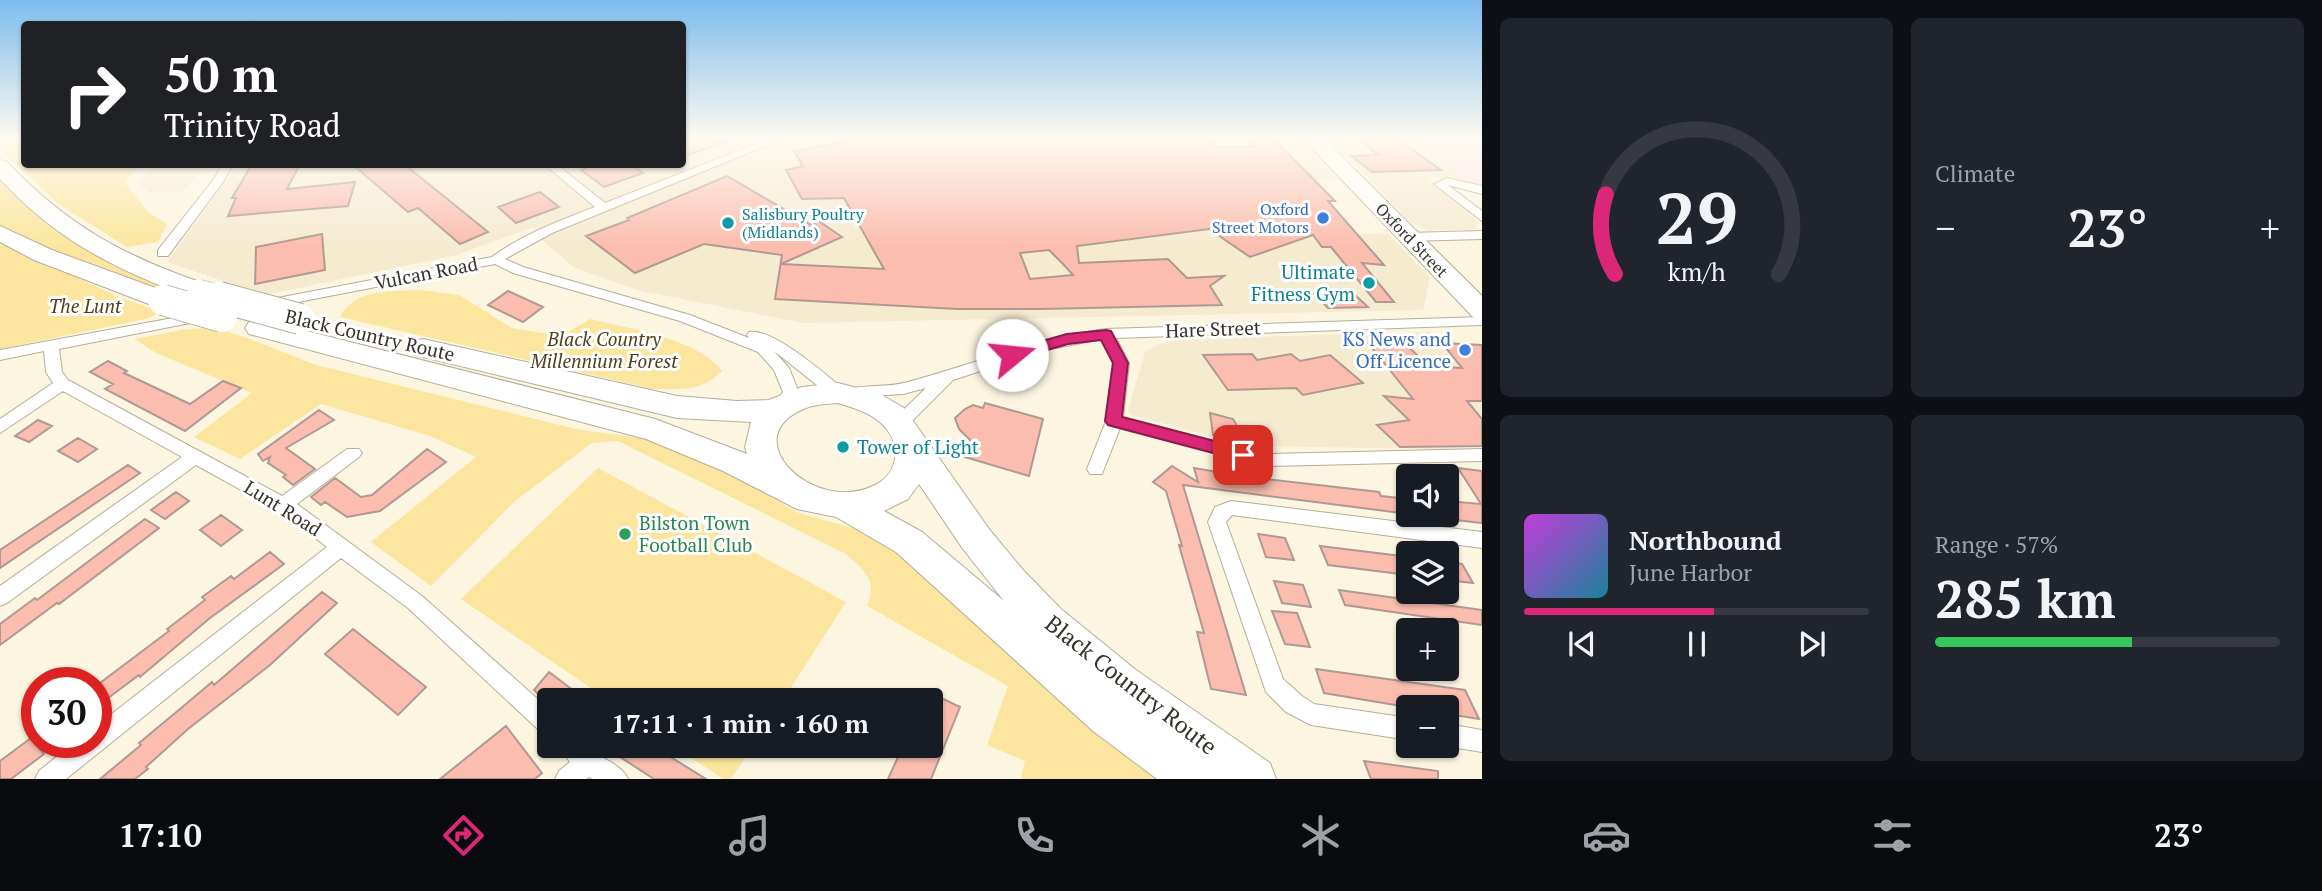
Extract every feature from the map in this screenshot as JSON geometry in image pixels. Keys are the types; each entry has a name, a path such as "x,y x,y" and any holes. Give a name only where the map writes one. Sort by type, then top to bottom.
{"highway":[{"name":"Black Country Route","path":"8,174 39,206 86,240 147,272 199,291 300,319 677,407 737,412 778,409"},
{"name":"Oxford Street","path":"1347,174 1482,311"},
{"name":"Black Country Route","path":"0,233 43,255 163,300 259,328 655,430 735,462 785,487"},
{"path":"843,393 880,405 907,436 909,474 896,489 876,500 843,505 812,500 785,487 768,469 760,448 763,428 778,409 809,395 843,393"},
{"name":"Black Country Route","path":"907,436 967,529 1047,621 1085,655 1254,779"},
{"name":"Black Country Route","path":"843,505 909,542 1108,716 1194,779"}],"street":[{"path":"163,253 222,174"},
{"path":"562,174 603,208"},
{"name":"Vulcan Road","path":"51,347 496,260 512,248 688,174"},
{"path":"1482,190 1447,181 1440,184 1482,217"},
{"path":"1408,237 1482,235"},
{"path":"496,260 518,270 714,328 763,349 781,368 791,393 778,409"},
{"name":"Hare Street","path":"843,393 903,389 1036,347 1067,339 1106,334 1482,321"},
{"path":"714,328 738,329 771,341 843,393"},
{"path":"1096,469 1114,421 1121,363 1106,334"},
{"path":"0,355 51,347 54,372 62,384 0,427"},
{"name":"Hare Street","path":"907,436 923,398 951,376"},
{"name":"Lunt Road","path":"62,384 283,505 415,602 537,713"},
{"path":"1114,421 1265,460 1482,455"},
{"path":"283,505 353,453"},
{"path":"0,597 196,456"},
{"path":"1396,727 1311,714 1294,704 1274,685 1217,522 1221,512 1231,508 1482,540"},
{"path":"112,728 341,547"},
{"path":"1459,737 1482,741"},
{"path":"47,779 74,758"},
{"path":"582,758 616,779"},
{"path":"567,779 587,763"}],"shaded area":[{"path":"145,174 198,174 184,191 149,192 138,183"},
{"path":"230,174 1332,174 1337,180 1228,177 1303,233 1388,234 1430,277 1423,310 804,323 641,291 575,268 544,242 534,227 453,256 265,295 167,262"},
{"path":"1364,174 1456,174 1466,182 1435,177 1428,180 1479,222 1475,229 1431,231 1412,223"},
{"path":"1456,174 1482,174 1482,186 1466,182"},
{"path":"1429,332 1449,357 1482,358 1482,446 1441,449 1249,446 1131,415 1128,411 1145,352 1160,344 1180,339"}],"green space":[{"path":"27,174 132,174 125,182 148,212 167,224 158,242 127,247 57,203"},
{"path":"0,175 83,246 118,268 198,298 187,301 55,251 0,225"},
{"name":"The Lunt","path":"0,242 121,298 162,312 146,319 0,349"},
{"name":"Black Country Millennium Forest","path":"419,290 459,295 512,328 562,336 590,319 661,336 696,350 722,371 698,386 653,389 340,317 355,301 364,296"},
{"name":"Black Country Millennium Forest","path":"213,327 316,365 576,429 646,439 731,475 799,513 871,533 899,552 1168,779 1021,779 1025,761 987,745 1008,686 867,606 870,582 846,554 618,441 592,443 515,501 431,586 371,542 476,457 430,436 321,404 240,459 194,437 252,393 156,353 135,339"},
{"name":"Bilston Town Football Club","path":"598,468 846,602 791,688 591,688 461,599"},
{"path":"692,758 745,758 731,779 723,779"}],"building":[{"path":"246,174 295,174 287,189 355,182 348,206 228,216 236,198 232,198"},
{"path":"364,174 417,174 488,232 460,244 418,208 408,212"},
{"path":"587,174 639,174 604,187"},
{"path":"788,174 1309,174 1335,201 1328,201 1384,265 1362,263 1394,302 1376,302 1331,247 1322,247 1313,235 1250,257 1209,229 1077,246 1079,263 1168,259 1187,278 1224,276 1210,286 1222,305 1041,309 957,309 775,299 782,255 704,244 635,273 586,236 629,220 627,218 727,176 818,229 810,215 842,237 781,264 884,269 844,198 802,199","holes":["1049,250 1073,275 1030,279 1020,253"]},
{"path":"540,192 559,207 516,223 498,207"},
{"path":"322,234 325,270 255,284 256,247"},
{"path":"508,291 543,307 523,322 488,305"},
{"path":"1353,293 1368,307 1328,308 1315,294"},
{"path":"1442,343 1482,345 1482,401 1467,401 1482,419 1482,446 1400,447 1377,425 1409,420 1384,396 1413,399 1369,344 1409,347 1428,366 1462,368"},
{"path":"1252,354 1257,360 1291,354 1300,361 1330,355 1363,383 1303,395 1296,388 1228,390 1203,355"},
{"path":"108,361 127,371 124,373 190,404 223,381 241,388 185,431 105,389 113,384 90,372"},
{"path":"985,403 1043,419 1029,476 965,457 970,440 959,429 955,418 973,405 983,408"},
{"path":"319,410 334,420 286,448 315,469 293,485 283,477 286,475 268,463 270,457 263,461 258,454"},
{"path":"1210,413 1233,419 1249,446 1213,435"},
{"path":"38,420 52,426 29,442 15,436"},
{"path":"78,438 97,449 78,462 58,451"},
{"path":"427,449 446,462 380,511 347,517 325,502 321,505 311,497 335,478 361,497 372,495"},
{"path":"128,465 140,473 0,568 0,550"},
{"path":"1172,466 1198,482 1194,468 1247,477 1379,492 1381,496 1396,498 1396,512 1183,485 1246,695 1211,689 1197,632 1204,633 1179,545 1182,546 1166,491 1153,482"},
{"path":"1459,468 1482,471 1482,523 1459,520 1459,502 1481,504"},
{"path":"176,492 189,501 165,519 151,510"},
{"path":"221,515 242,530 221,546 200,530"},
{"path":"145,519 159,528 0,645 0,624 35,598 37,600"},
{"path":"1258,534 1285,538 1294,560 1266,557"},
{"path":"1320,546 1396,555 1396,573 1328,565"},
{"path":"270,552 284,564 210,618 140,677 139,675 112,695 112,674 169,631 167,629 205,600 202,597 231,576 234,579"},
{"path":"1459,564 1462,564 1473,583 1459,581"},
{"path":"1274,581 1303,585 1311,607 1282,603"},
{"path":"1339,590 1396,598 1396,604 1439,604 1482,610 1482,625 1459,622 1459,618 1434,618 1345,605"},
{"path":"322,592 337,603 270,665 188,729 146,767 148,769 135,779 100,779 141,745 139,743 212,682 214,685"},
{"path":"1272,611 1297,613 1310,647 1285,644"},
{"path":"353,629 426,687 398,715 325,654"},
{"path":"1316,669 1465,690 1479,719 1459,716 1459,695 1396,695 1396,705 1324,693"},
{"path":"549,672 570,688 537,688 537,693 534,690"},
{"path":"943,699 960,707 943,749"},
{"path":"506,726 542,773 535,779 440,779"},
{"path":"21,745 21,758 39,758 11,779 0,779 0,761"},
{"path":"622,758 672,758 706,779 654,779"},
{"path":"898,758 939,758 931,779 888,779"},
{"path":"1364,761 1438,771 1438,779 1371,779"}],"place":[{"name":"Oxford Street Motors","path":"1323,218"},
{"name":"Salisbury Poultry (Midlands)","path":"728,223"},
{"name":"Ultimate Fitness Gym","path":"1369,283"},
{"name":"KS News and Off Licence","path":"1465,350"},
{"name":"Tower of Light","path":"843,447"},
{"name":"Bilston Town Football Club","path":"625,534"}],"route":[{"path":"1012,355 1067,339 1106,334 1121,363 1114,421 1243,455"}]}
